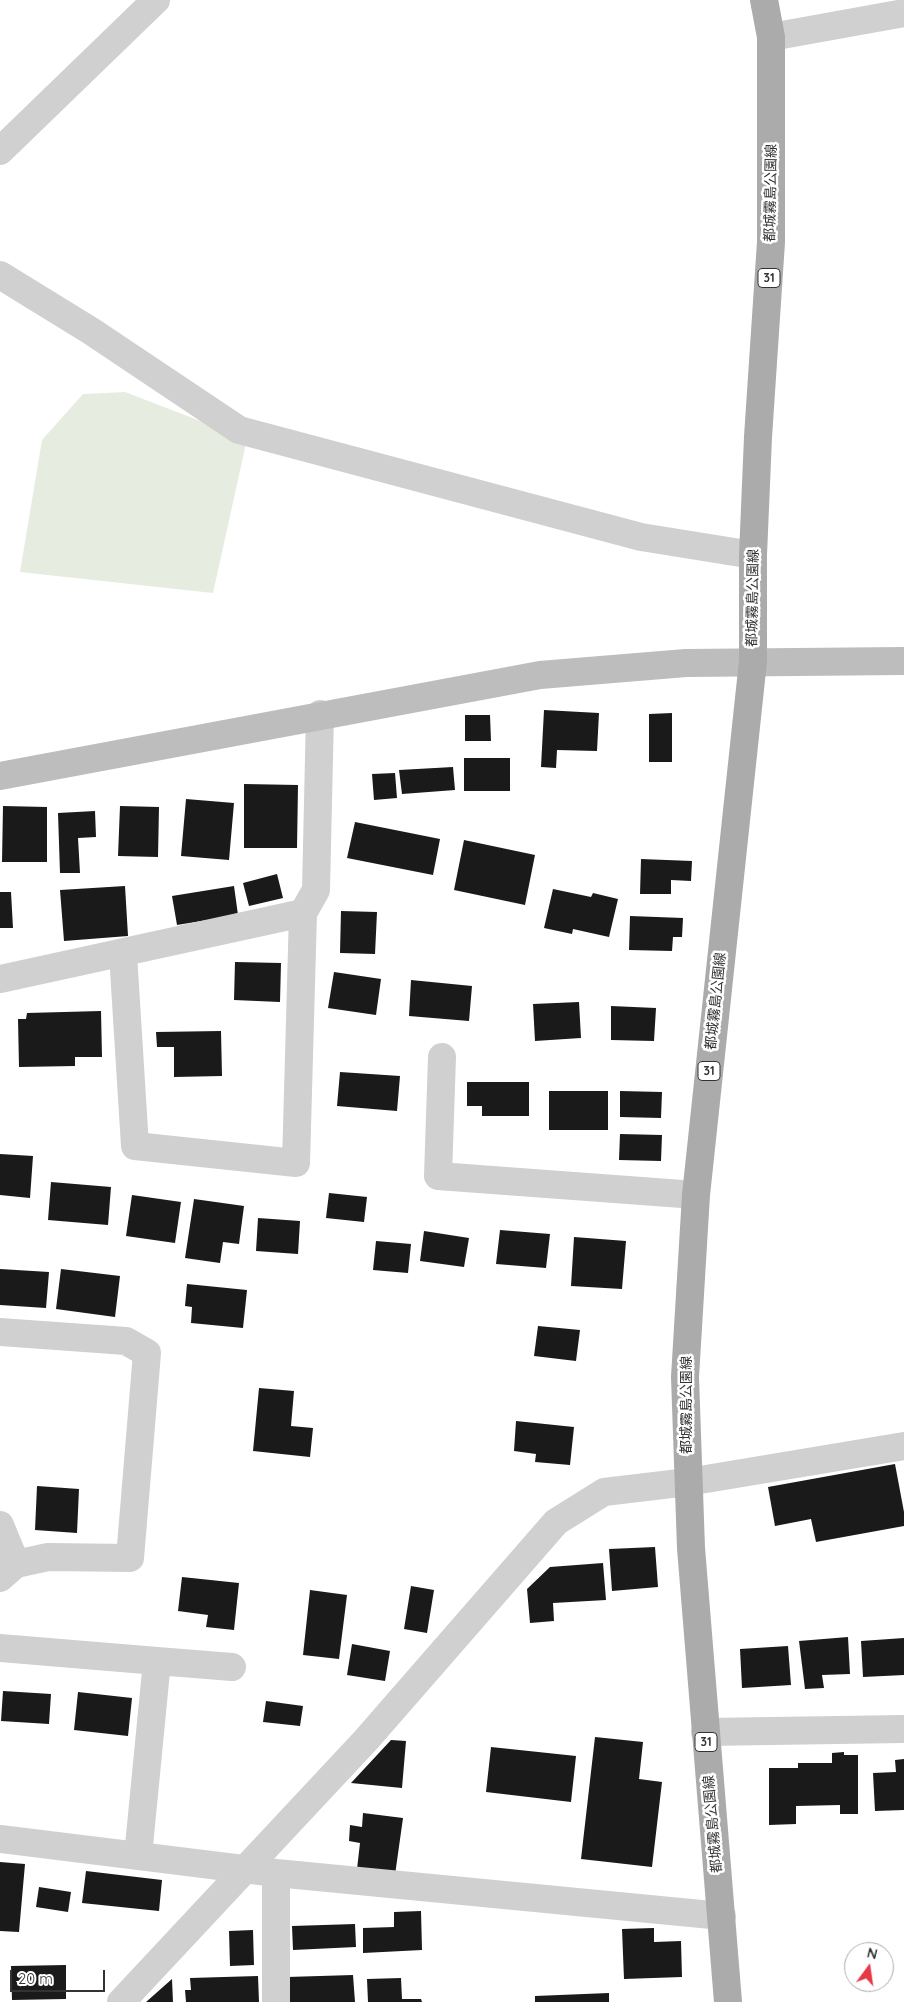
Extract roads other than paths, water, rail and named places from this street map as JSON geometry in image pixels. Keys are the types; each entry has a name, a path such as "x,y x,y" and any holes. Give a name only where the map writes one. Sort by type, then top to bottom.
{"main road":[{"name":"都城霧島公園線","path":"728,2002 705,1732 688,1482 685,1377 696,1195 753,661 753,555 758,437 771,242 771,37 764,0"}],"street":[{"path":"0,151 156,0"},
{"path":"904,0 904,5"},
{"path":"771,37 904,13"},
{"path":"0,275 91,331 240,430 641,537 753,555"},
{"path":"0,776 320,714 540,676 686,663 904,661"},
{"path":"123,954 136,1146 296,1163 303,913 316,890 320,714"},
{"path":"0,980 303,913"},
{"path":"442,1057 438,1176 696,1195"},
{"path":"0,1332 126,1341 147,1353 130,1558 48,1557 8,1571 0,1525"},
{"path":"121,2002 366,1740 556,1522 604,1492 688,1482 904,1446"},
{"path":"0,1648 232,1667"},
{"path":"138,1856 156,1661"},
{"path":"705,1732 904,1729"},
{"path":"0,1839 276,1874 722,1916"},
{"path":"276,1874 276,2002"}]}
